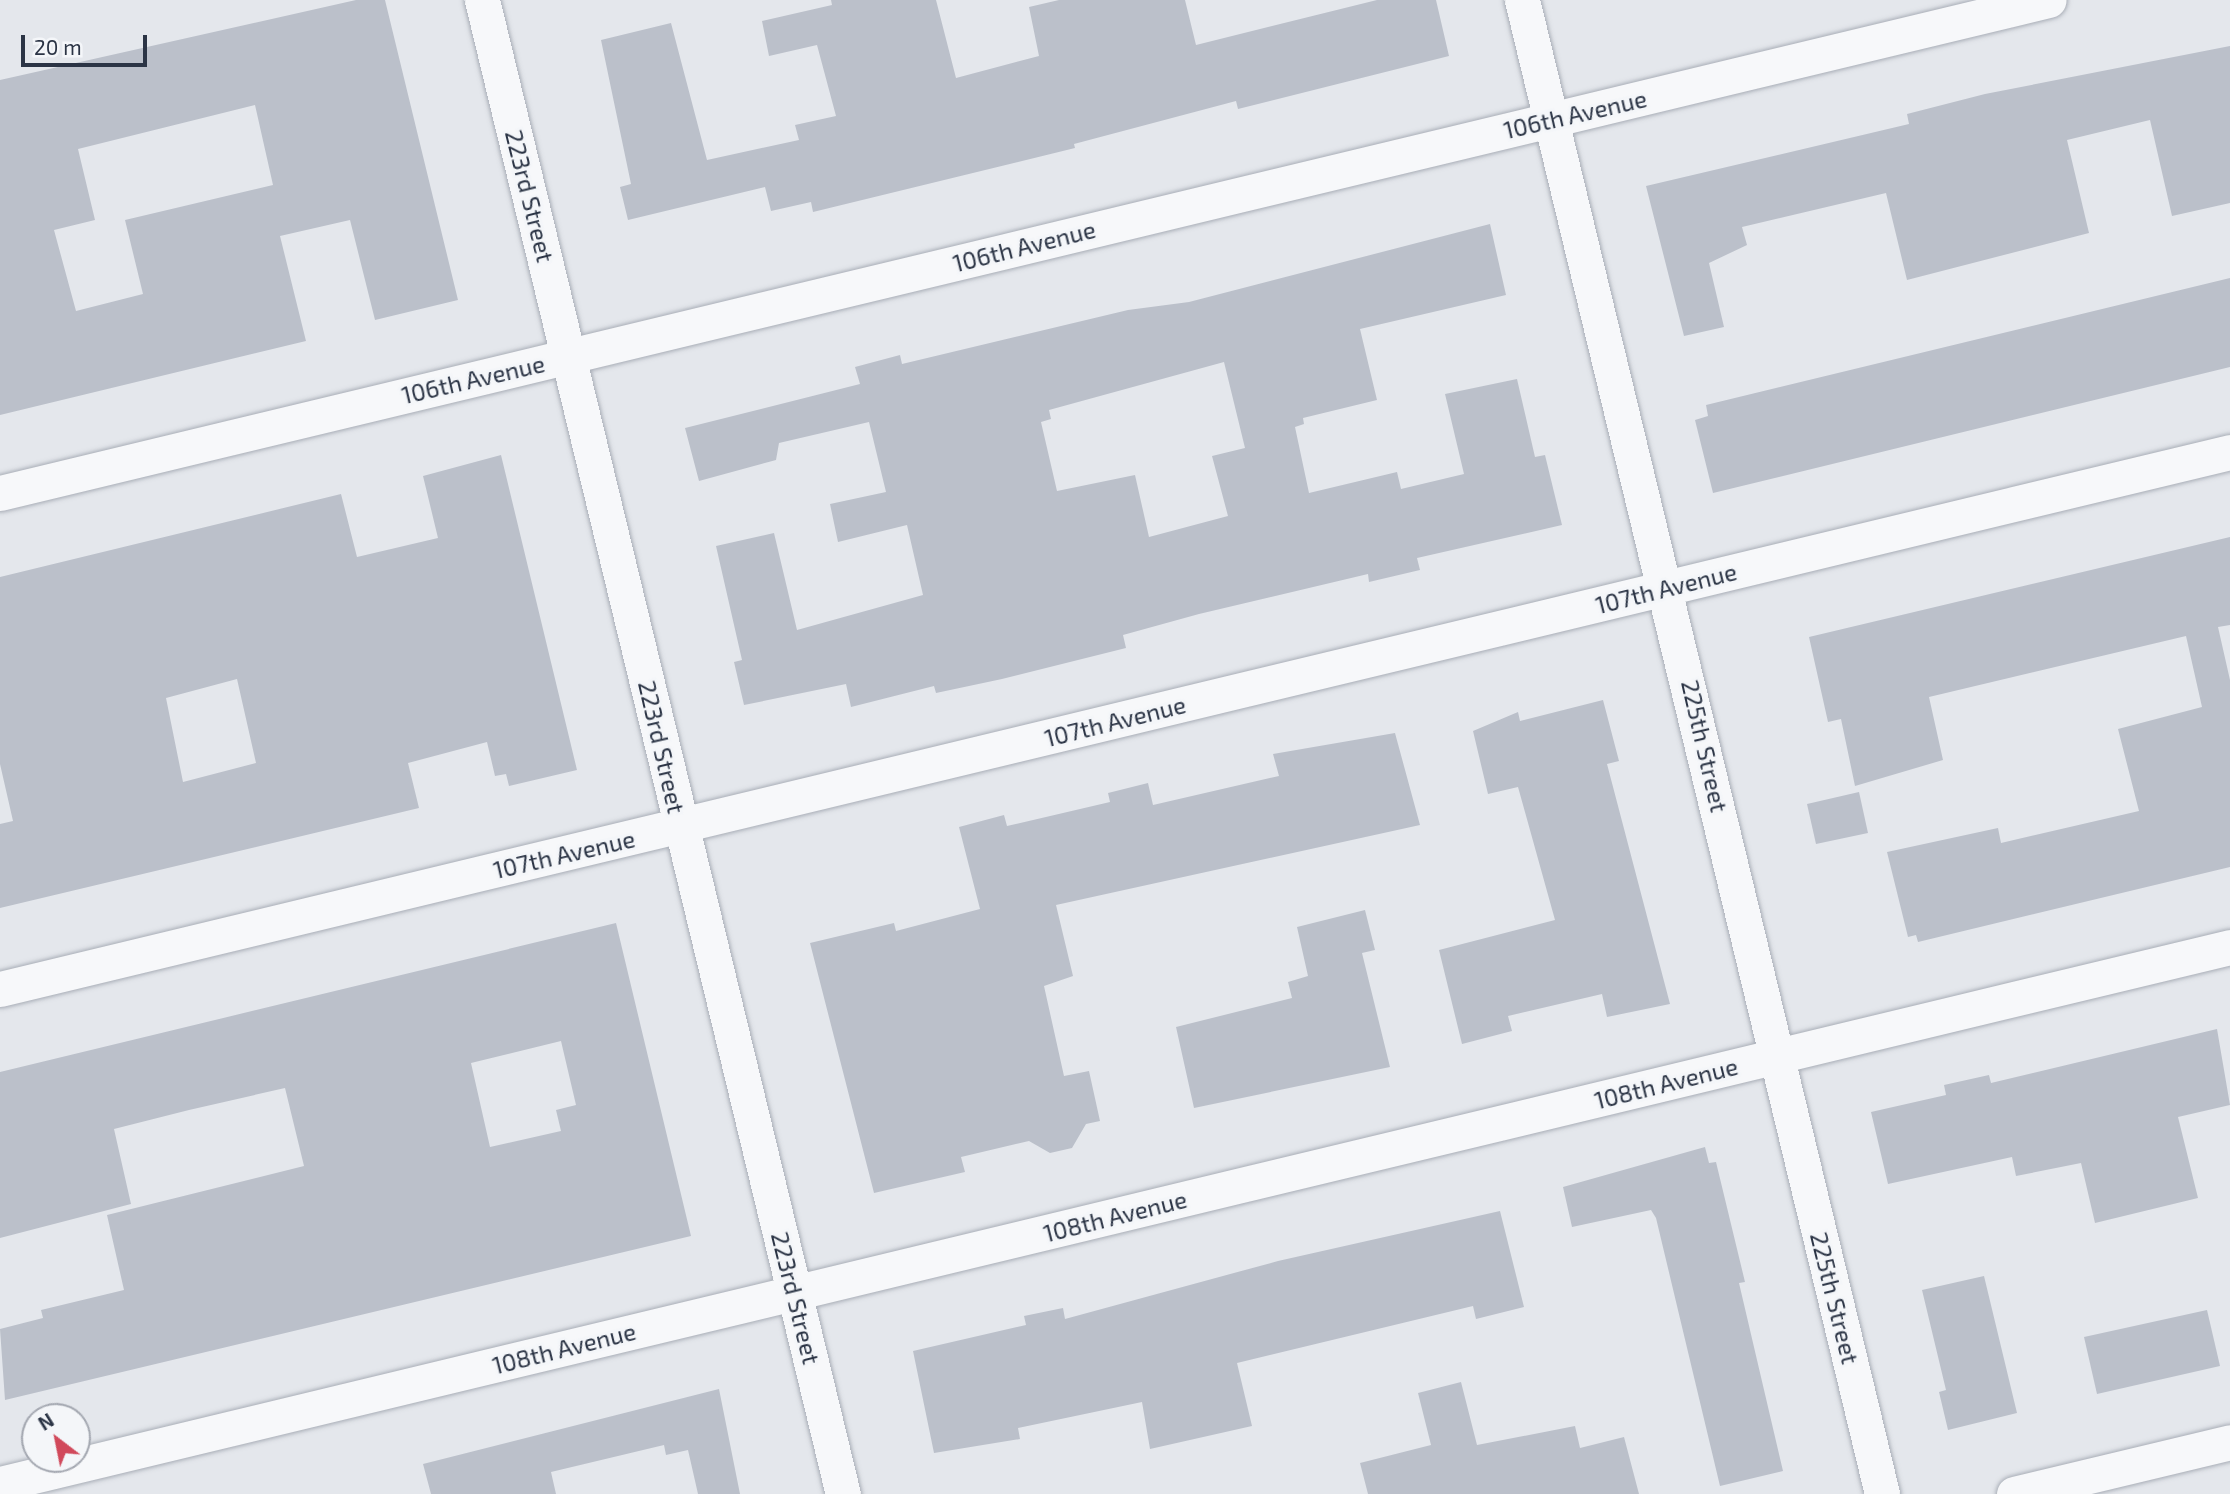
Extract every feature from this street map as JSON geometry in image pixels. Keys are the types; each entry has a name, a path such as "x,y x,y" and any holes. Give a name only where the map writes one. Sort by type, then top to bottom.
{"street":[{"name":"223rd Street","path":"482,0 843,1494"},
{"name":"225th Street","path":"1522,0 1668,588 1776,1056 1882,1494"},
{"name":"106th Avenue","path":"0,493 2048,0"},
{"name":"107th Avenue","path":"0,989 2230,452"},
{"name":"108th Avenue","path":"0,1484 2230,947"},
{"path":"2014,1494 2230,1442"}],"building":[{"path":"356,0 385,0 458,300 375,320 350,220 280,236 306,341 0,415 0,80","holes":["255,105 273,185 125,220 143,294 76,311 54,230 95,220 78,149"]},
{"path":"831,0 936,0 956,78 1039,56 1029,7 1059,0 1185,0 1196,45 1377,0 1436,0 1449,56 1238,109 1236,101 1074,144 1075,148 813,212 811,202 771,211 765,187 628,220 620,187 631,184 601,40 671,23 707,160 799,140 795,125 836,116 817,45 769,56 762,21 832,5"},
{"path":"2230,46 2230,203 2172,216 2150,120 2067,140 2089,233 1907,280 1886,193 1742,227 1747,245 1709,263 1724,327 1684,336 1646,186 1909,124 1907,114 1985,94"},
{"path":"1490,224 1506,295 1360,329 1377,400 1303,418 1304,424 1295,427 1309,493 1397,472 1401,489 1464,474 1445,394 1517,379 1535,457 1545,455 1562,525 1417,558 1420,570 1369,582 1368,574 1199,614 1123,635 1126,648 1002,679 936,693 934,686 851,707 846,684 744,705 734,662 742,660 716,546 774,533 797,630 923,595 907,525 838,542 830,504 886,492 869,422 779,443 776,460 699,481 685,428 860,384 855,367 900,355 902,364 1128,310 1189,302","holes":["1224,362 1245,448 1212,456 1228,516 1149,537 1135,475 1057,491 1041,422 1051,419 1049,410"]},
{"path":"2230,278 2230,367 1713,493 1695,420 1708,416 1706,405"},
{"path":"501,455 577,770 509,786 506,774 495,776 487,742 408,763 419,808 0,908 0,824 13,821 0,764 0,577 341,494 357,557 438,538 423,476","holes":["237,679 256,763 183,782 166,698"]},
{"path":"2230,537 2230,625 2218,627 2230,680 2230,867 1918,942 1916,935 1908,937 1887,852 1998,828 2001,843 2139,811 2118,729 2202,707 2186,636 1929,697 1943,760 1855,786 1841,719 1828,722 1809,637"},
{"path":"1603,700 1619,761 1607,764 1670,1004 1607,1017 1602,994 1508,1016 1512,1031 1462,1044 1439,950 1555,920 1518,787 1488,794 1473,731 1518,712 1520,721"},
{"path":"1395,733 1420,825 1056,905 1073,976 1044,986 1064,1076 1089,1071 1100,1121 1086,1124 1072,1148 1050,1153 1029,1141 961,1157 965,1172 874,1193 810,943 894,923 896,931 980,909 959,827 1004,815 1007,826 1110,802 1108,793 1148,783 1153,805 1279,776 1273,754"},
{"path":"1859,792 1868,833 1816,844 1807,804"},
{"path":"1365,910 1375,950 1362,953 1390,1067 1194,1108 1176,1027 1292,998 1288,982 1308,976 1297,927"},
{"path":"616,923 691,1236 5,1400 0,1329 43,1318 41,1310 124,1290 107,1215 304,1166 285,1088 189,1110 114,1129 131,1204 0,1238 0,1072","holes":["561,1041 576,1105 556,1110 561,1131 490,1147 471,1063"]},
{"path":"2217,1029 2230,1105 2178,1117 2198,1198 2095,1223 2081,1163 2016,1176 2012,1157 1888,1184 1871,1112 1946,1095 1944,1085 1989,1075 1991,1083"},
{"path":"1705,1147 1709,1163 1716,1162 1745,1282 1739,1283 1783,1471 1720,1486 1656,1218 1651,1210 1572,1227 1563,1187"},
{"path":"1500,1211 1524,1307 1476,1319 1473,1306 1237,1363 1252,1426 1150,1449 1142,1402 1018,1428 1020,1439 934,1453 913,1351 1026,1325 1024,1316 1063,1308 1065,1319 1278,1261"},
{"path":"1984,1276 2017,1413 1948,1430 1939,1392 1946,1390 1922,1290"},
{"path":"2207,1310 2220,1366 2097,1394 2084,1337"},
{"path":"1461,1382 1477,1445 1575,1426 1580,1448 1624,1437 1639,1494 1368,1494 1360,1463 1431,1445 1418,1393"},
{"path":"719,1389 740,1494 698,1494 688,1450 666,1455 664,1445 551,1472 556,1494 431,1494 423,1464"}]}
